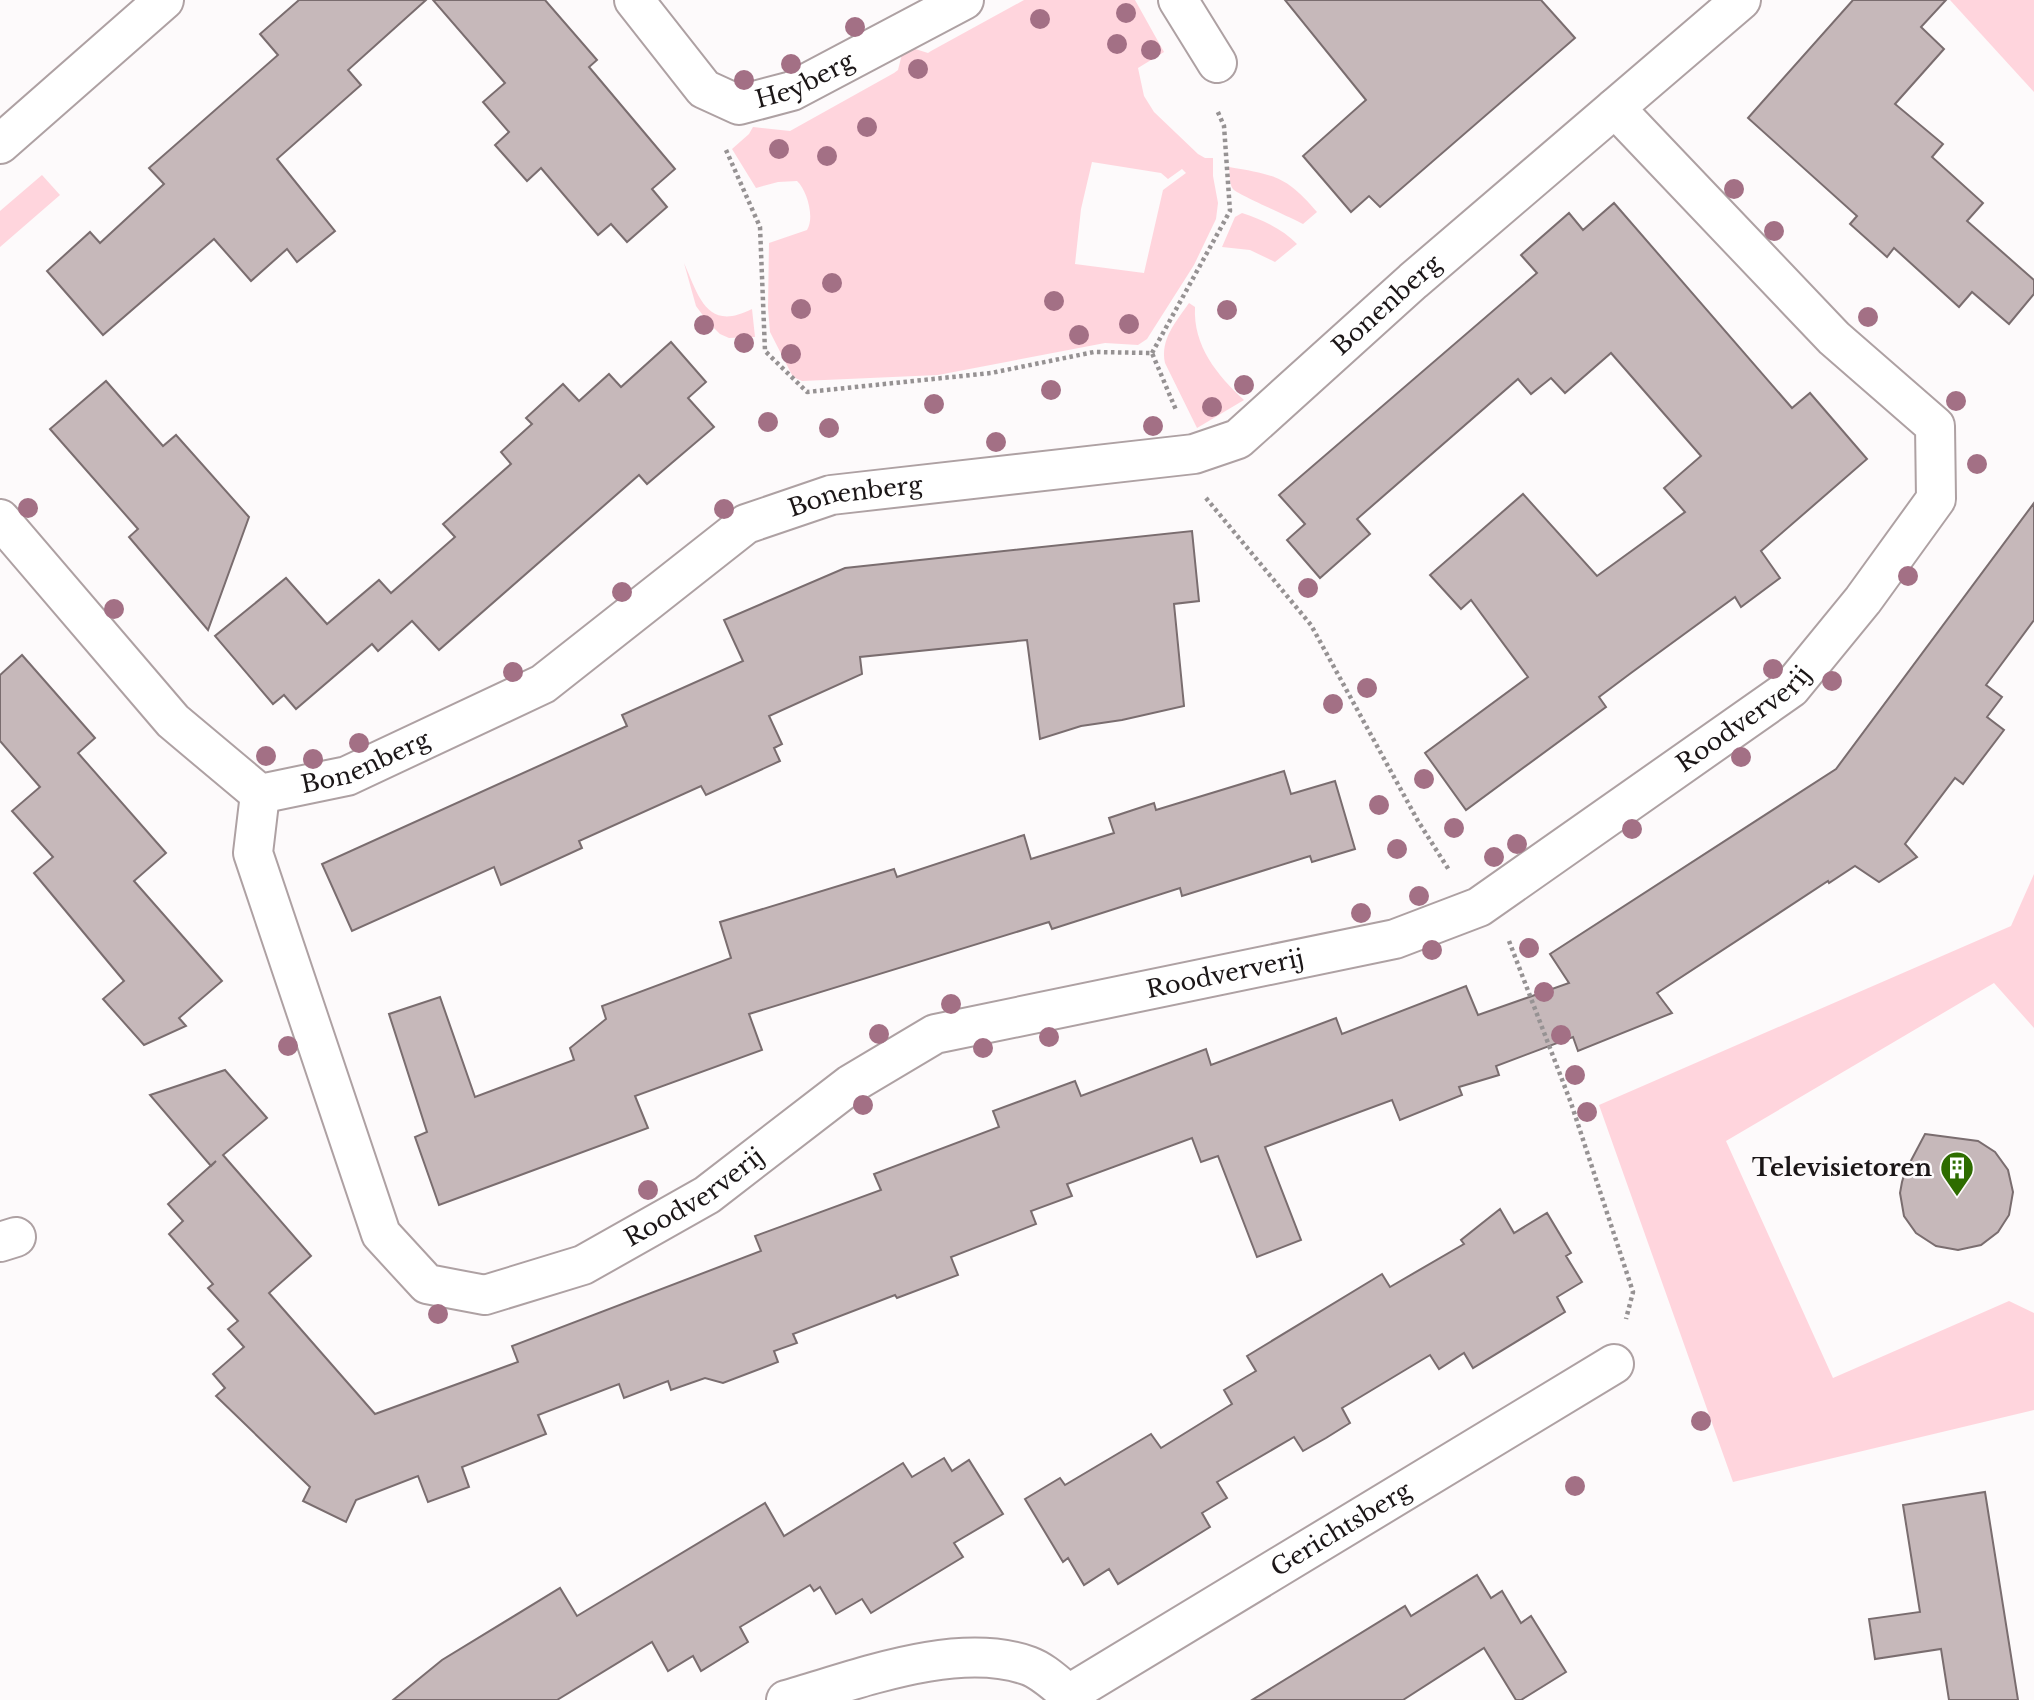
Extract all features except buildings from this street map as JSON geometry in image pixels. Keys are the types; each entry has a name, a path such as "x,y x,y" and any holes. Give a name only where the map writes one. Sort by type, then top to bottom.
{"street":[{"path":"0,144 164,0"},
{"name":"Heyberg","path":"634,0 704,89 739,104 792,91 964,0"},
{"path":"1178,0 1217,63"},
{"name":"Bonenberg","path":"260,794 347,776 542,684 746,524 831,495 1194,454 1238,439 1412,281 1741,0"},
{"name":"Roodververij","path":"260,794 253,853 382,1234 427,1284 485,1296 583,1265 707,1195 851,1084 935,1034 1395,939 1479,907 1791,688 1863,600 1936,499 1935,426 1834,338 1615,108"},
{"path":"0,519 173,721 260,794"},
{"name":"Gerichtsberg","path":"786,1700 918,1663 987,1657 1031,1666 1071,1697 1614,1364"}],"path":[{"path":"1152,353 1230,211 1224,126 1204,74 1217,63"},
{"path":"1479,907 1508,939 1571,1103 1633,1292 1614,1364"}],"shaded area":[{"path":"1024,0 1135,0 1164,52 1138,68 1144,96 1154,112 1198,154 1213,158 1218,203 1216,219 1194,265 1147,339 1138,345 1105,343 938,375 802,381 793,377 770,332 769,243 807,230 810,219 809,204 797,181 778,182 756,188 732,149 753,127 790,131 894,73 898,70 902,54 912,48 928,53","holes":["1092,162 1161,173 1168,179 1182,169 1186,173 1163,190 1144,273 1075,264 1081,209"]},
{"path":"1950,0 2034,0 2034,92"},
{"path":"1229,167 1279,179 1297,191 1317,212 1303,224 1236,191 1230,182"},
{"path":"42,175 60,195 0,247 0,211"},
{"path":"1242,213 1271,225 1297,244 1275,262 1250,250 1222,247 1235,217"},
{"path":"684,263 700,299 715,314 737,315 752,309 755,337 729,338 720,334 707,321 696,306"},
{"path":"1189,303 1195,307 1198,334 1209,359 1244,400 1197,428 1165,363 1164,354 1170,331"},
{"path":"2034,874 2034,1028 1994,983 1726,1141 1833,1378 2009,1301 2034,1313 2034,1410 1733,1482 1599,1105 2011,926"}],"place":[{"name":"Televisietoren","path":"1957,1198"}]}
